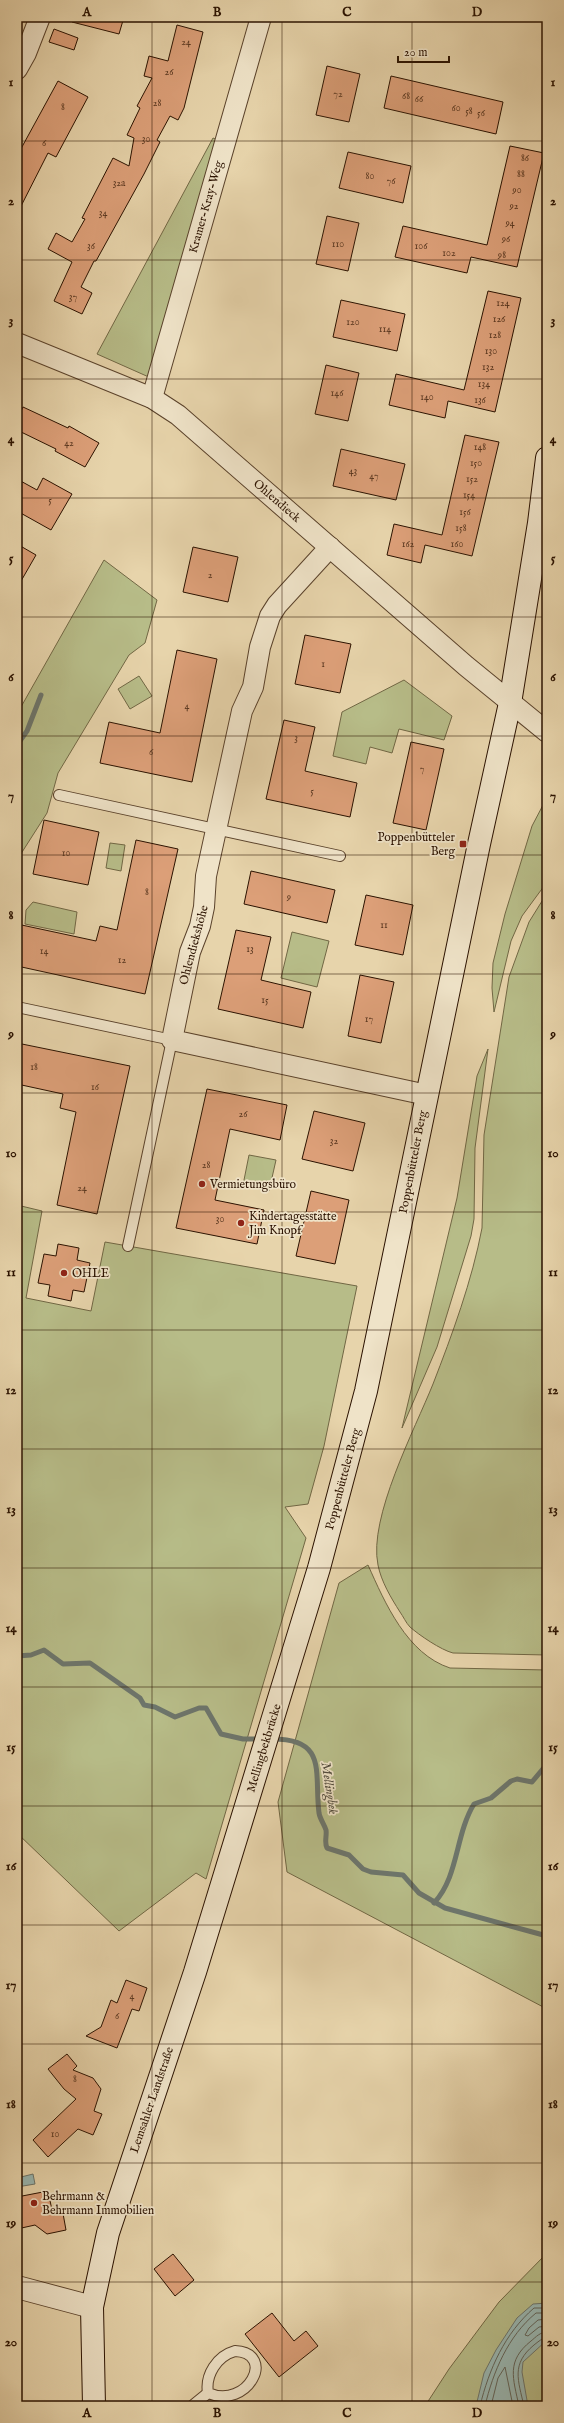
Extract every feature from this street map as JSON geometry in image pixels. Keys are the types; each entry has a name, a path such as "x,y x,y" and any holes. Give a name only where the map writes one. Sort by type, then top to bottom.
{"main road":[{"name":"Poppenbütteler Berg","path":"280,1695 319,1568 366,1391 510,702 539,523 547,458"},
{"name":"Mellingbekbrücke","path":"248,1801 280,1695"},
{"name":"Lemsahler Landstraße","path":"94,2406 92,2307 108,2234 195,1972 248,1801"},
{"path":"17,2287 92,2307"}],"street":[{"path":"17,69 26,53 40,17"},
{"name":"Kramer-Kray-Weg","path":"152,398 261,17"},
{"name":"Ohlendieck","path":"17,343 152,398 178,416 330,548 547,732"},
{"name":"Ohlendiekshöhe","path":"172,1040 190,952 200,926 204,907 206,876 242,711 252,687 267,623 277,605 330,548"},
{"path":"172,1040 427,1095"}],"lane":[{"path":"59,794 340,856"},
{"path":"17,1007 172,1040 128,1246"},
{"path":"235,2351 242,2351 249,2355 255,2363 256,2371 250,2385 239,2392 225,2396 214,2396 208,2393 206,2383 219,2360 227,2353 235,2351"},
{"path":"192,2406 208,2393"}],"green space":[{"path":"213,138 220,141 151,378 97,354"},
{"path":"104,560 157,600 145,643 129,655 58,773 47,813 17,860 17,714"},
{"path":"139,676 152,696 130,709 118,689"},
{"path":"404,680 452,716 444,740 399,729 392,753 370,747 366,764 333,756 342,712"},
{"path":"547,804 547,882 522,916 511,941 494,1012 492,988 493,963 505,914 532,826 543,805"},
{"path":"110,843 125,845 121,871 106,868"},
{"path":"547,893 547,1655 453,1653 430,1642 407,1624 381,1577 378,1565 377,1546 380,1523 386,1499 405,1449 433,1384 461,1308 473,1268 482,1228 484,1135 509,977 529,922"},
{"path":"33,902 77,912 74,934 25,924 26,910"},
{"path":"292,932 329,941 317,987 281,978"},
{"path":"488,1049 475,1148 474,1219 471,1236 437,1347 402,1428 457,1198 477,1076"},
{"path":"249,1155 276,1160 269,1191 243,1185"},
{"path":"17,1205 42,1211 26,1298 91,1311 105,1242 357,1286 324,1446 308,1504 285,1507 306,1538 206,1879 196,1873 119,1931 17,1833"},
{"path":"368,1565 390,1611 399,1626 421,1651 435,1661 450,1668 547,1670 547,2009 287,1872 278,1802 339,1583"},
{"path":"547,2253 547,2406 425,2406 449,2369 499,2302"}],"water":[{"path":"33,2174 35,2184 17,2187 17,2178"},
{"path":"547,2303 547,2340 523,2362 522,2372 528,2406 476,2406 484,2373 496,2350 517,2318 533,2304"}],"building":[{"path":"73,17 124,17 119,34 72,22"},
{"path":"177,25 203,32 184,108 178,120 170,116 157,140 160,142 144,174 96,261 94,261 81,287 92,293 82,314 54,301 72,262 48,249 56,233 72,242 85,219 82,218 113,158 129,166 134,138 127,135 140,108 137,106 152,78 144,76 149,56 168,61"},
{"path":"54,29 78,38 74,50 49,42"},
{"path":"327,66 360,74 349,122 316,115"},
{"path":"391,76 503,102 496,134 384,108"},
{"path":"58,81 88,97 56,157 48,153 17,214 17,156"},
{"path":"510,146 544,153 517,267 471,257 467,273 395,257 403,226 487,245"},
{"path":"348,152 411,166 403,203 339,188"},
{"path":"327,216 359,223 348,271 316,264"},
{"path":"488,291 521,298 495,412 448,401 445,418 389,405 396,374 464,390"},
{"path":"341,300 405,314 397,351 333,337"},
{"path":"326,365 359,373 348,421 315,414"},
{"path":"23,407 68,428 69,426 99,443 85,467 55,451 56,449 17,430 17,419"},
{"path":"465,435 499,442 472,556 425,545 421,563 387,555 394,524 442,535"},
{"path":"341,449 405,464 396,500 333,486"},
{"path":"43,478 72,494 51,530 17,511 17,479 37,490"},
{"path":"17,544 36,555 17,588"},
{"path":"193,547 238,557 228,602 183,592"},
{"path":"305,635 351,644 340,693 295,684"},
{"path":"177,650 217,659 192,782 100,763 109,722 160,733"},
{"path":"284,720 315,727 305,771 357,783 350,817 266,799"},
{"path":"411,742 444,749 426,830 393,823"},
{"path":"44,820 99,832 88,885 33,874"},
{"path":"136,840 178,849 145,994 17,966 17,924 96,941 100,926 117,930"},
{"path":"251,871 335,890 327,923 244,904"},
{"path":"366,895 413,905 403,955 355,945"},
{"path":"236,930 271,937 261,980 311,992 303,1028 218,1009"},
{"path":"360,975 394,982 381,1043 348,1036"},
{"path":"17,1043 130,1066 97,1214 57,1205 76,1112 60,1108 63,1094 17,1084"},
{"path":"207,1089 287,1105 280,1140 230,1129 215,1200 264,1210 257,1244 176,1228"},
{"path":"314,1111 365,1123 353,1171 302,1159"},
{"path":"311,1191 349,1200 335,1264 296,1256"},
{"name":"OHLE","path":"58,1244 79,1248 77,1260 90,1263 84,1292 73,1290 71,1301 48,1296 50,1285 38,1283 44,1254 56,1256"},
{"path":"126,1980 147,1988 139,2011 132,2009 117,2048 86,2036 101,2027 111,2000 117,2003"},
{"path":"67,2054 77,2066 73,2070 93,2078 101,2089 94,2111 102,2114 93,2135 78,2129 48,2157 33,2140 76,2099 64,2089 48,2069"},
{"name":"Behrmann & Behrmann Immobilien","path":"48,2191 52,2210 62,2208 66,2230 47,2234 35,2225 17,2229 17,2197"},
{"path":"173,2254 194,2280 175,2296 154,2269"},
{"path":"272,2313 294,2341 306,2331 318,2346 279,2377 245,2334"}],"waterway":[{"path":"17,745 27,731 41,695"},
{"name":"Mellingbek","path":"17,1656 31,1655 44,1650 63,1664 90,1663 140,1698 144,1705 155,1707 175,1717 199,1708 206,1708 221,1734 243,1739 261,1739"},
{"name":"Mellingbek","path":"273,1739 291,1741 303,1745 310,1752 315,1761 319,1813 326,1830 327,1848 349,1855 363,1869 371,1872 403,1875 419,1893 445,1908 547,1936"},
{"path":"434,1903 442,1892 453,1868 463,1829 474,1804 491,1798 511,1781 517,1779 532,1782 547,1764"}],"place":[{"name":"Poppenbütteler Berg","path":"463,844"},
{"name":"Vermietungsbüro","path":"202,1184"},
{"name":"Kindertagesstätte Jim Knopf","path":"241,1223"},
{"name":"OHLE","path":"64,1273"},
{"name":"Behrmann & Behrmann Immobilien","path":"34,2203"}]}
